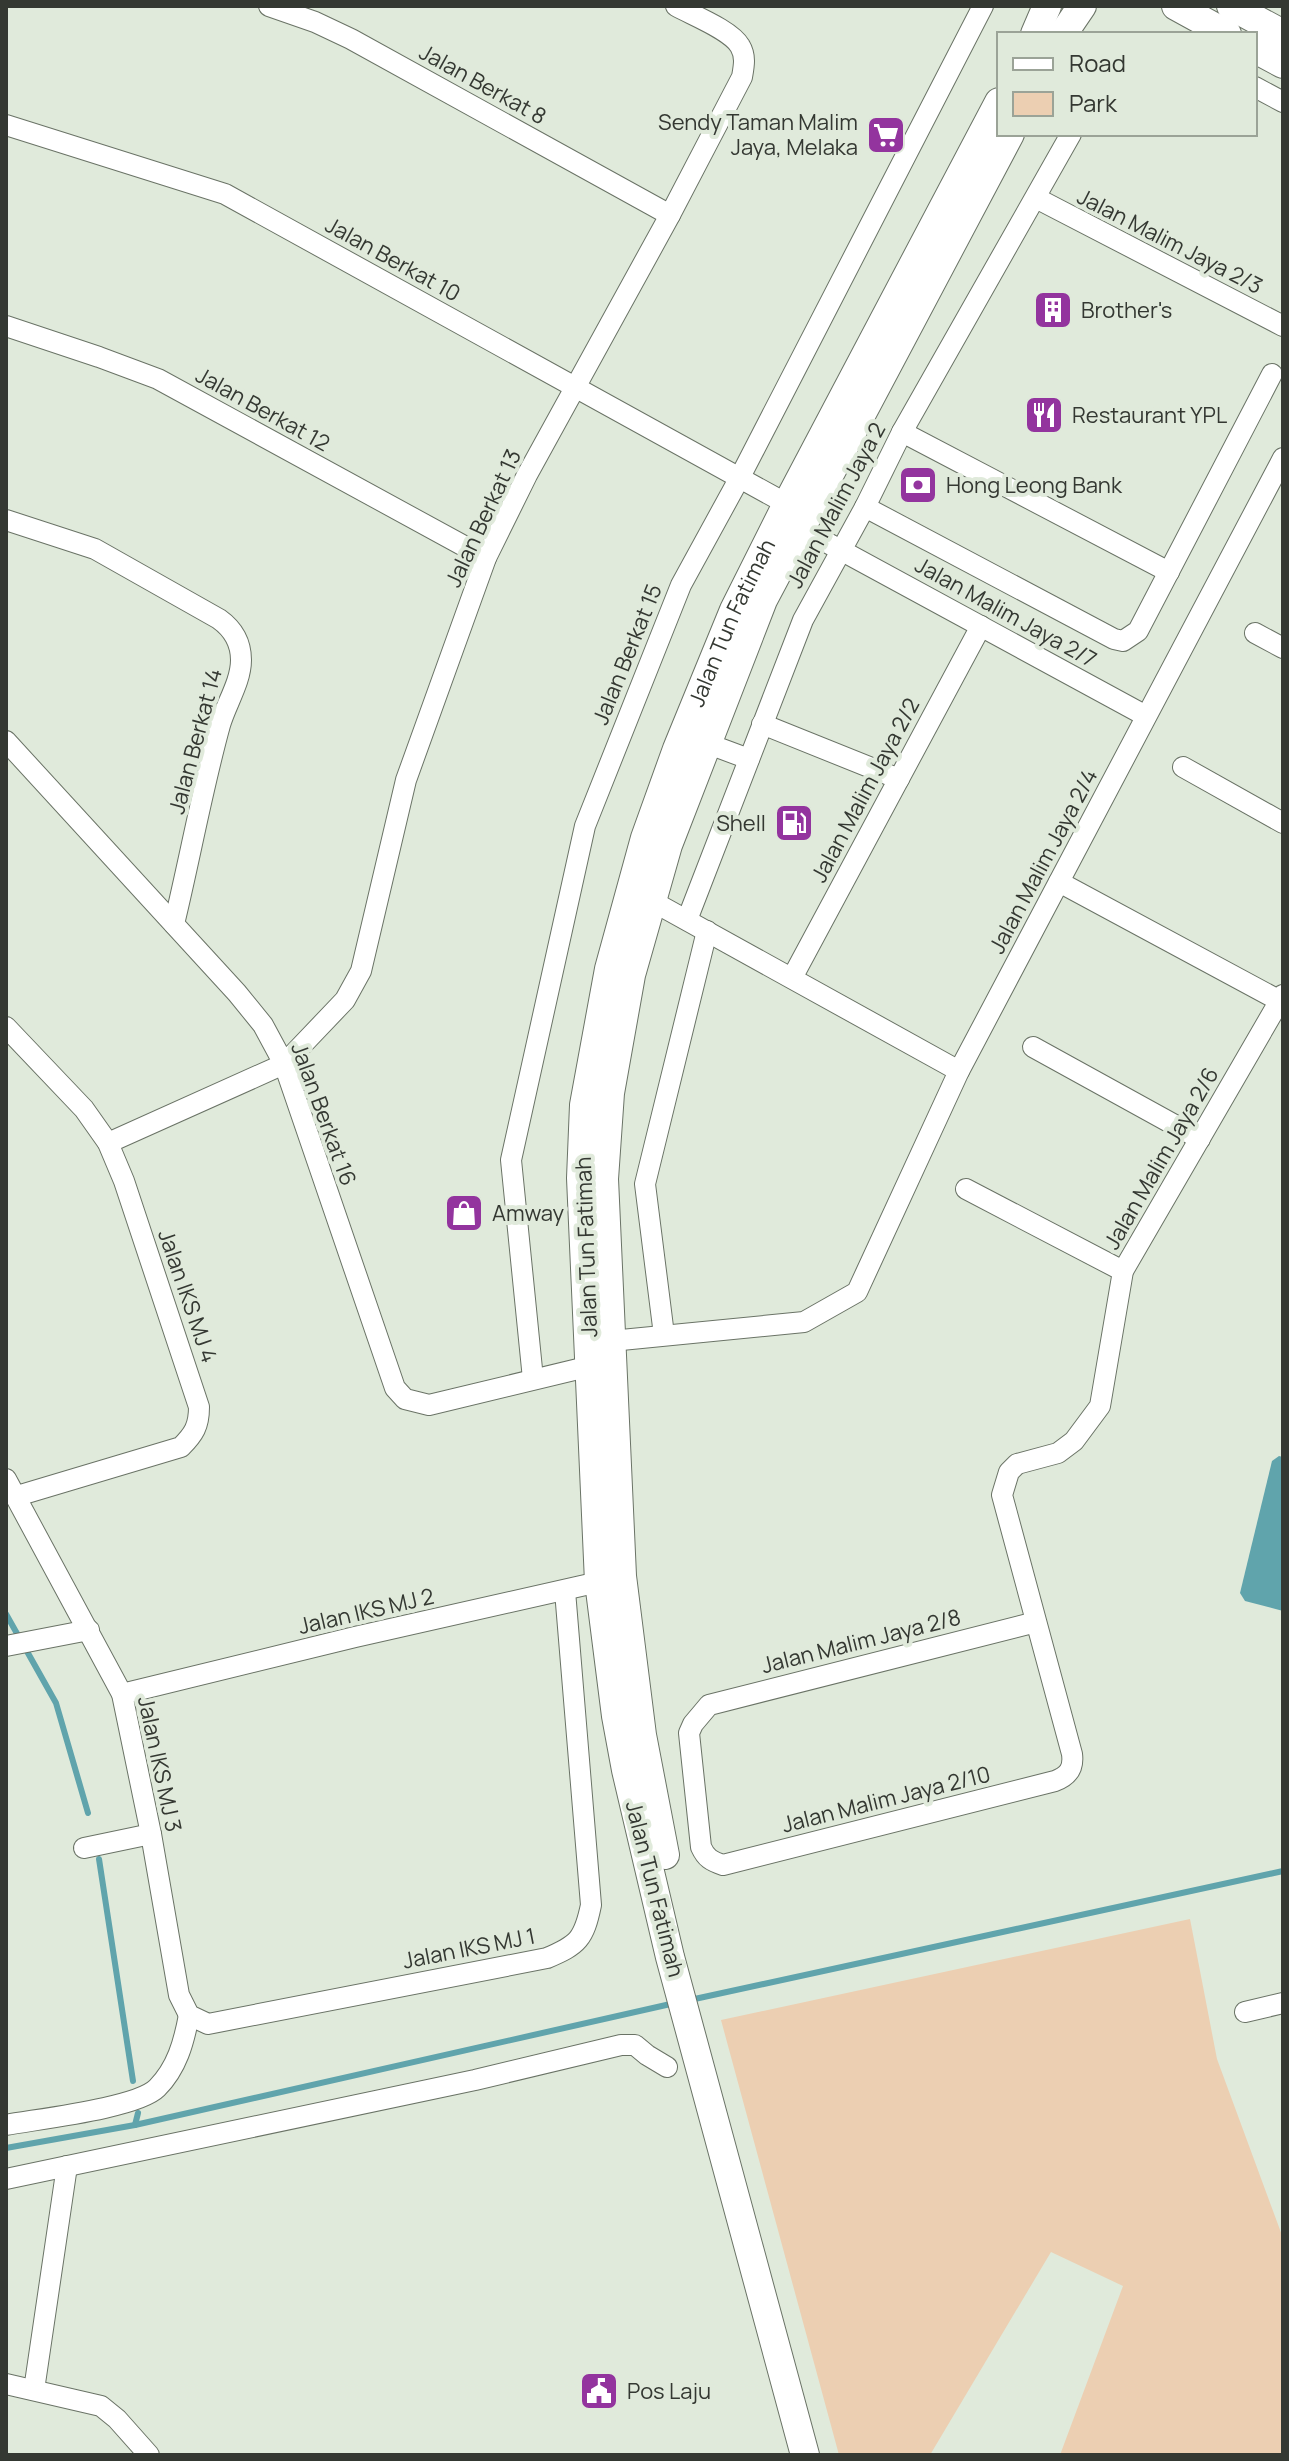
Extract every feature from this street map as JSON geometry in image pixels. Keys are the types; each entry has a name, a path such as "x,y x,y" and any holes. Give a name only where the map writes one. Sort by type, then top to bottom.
{"main road":[{"path":"1036,32 1047,6"},
{"path":"1064,32 1082,6"},
{"path":"1176,6 1223,32"},
{"path":"1231,6 1283,34"},
{"path":"1257,50 1283,64"},
{"name":"Jalan Tun Fatimah","path":"641,895 668,845 794,516 997,106"},
{"name":"Jalan Tun Fatimah","path":"805,2455 698,2027 624,1756 611,1579 605,1356 604,1179 608,1109 631,975 645,838 743,589 794,516 1009,136"},
{"name":"Jalan Tun Fatimah","path":"698,2027 822,2455"}],"street":[{"name":"Jalan Berkat 8","path":"269,6 351,39 670,215"},
{"name":"Jalan Berkat 13","path":"284,1064 345,1000 361,971 406,780 486,558 527,475 577,388 742,77 745,62 741,46 731,36 676,6"},
{"name":"Jalan Berkat 15","path":"533,1379 511,1160 585,826 681,585 739,479 983,6"},
{"path":"1257,88 1283,102"},
{"name":"Jalan Berkat 10","path":"6,125 225,194 739,479 794,516"},
{"name":"Jalan Malim Jaya 2","path":"687,920 803,620 902,432 1070,136"},
{"name":"Jalan Malim Jaya 2/3","path":"1036,198 1283,326"},
{"name":"Jalan Berkat 12","path":"6,326 158,379 486,558"},
{"path":"865,507 1123,641 1138,631 1272,374"},
{"path":"902,432 1169,572"},
{"name":"Jalan Malim Jaya 2/4","path":"857,1292 959,1071 1282,463"},
{"name":"Jalan Malim Jaya 2/7","path":"794,516 842,550 1146,716"},
{"name":"Jalan Berkat 14","path":"6,520 95,549 219,619 230,627 236,638 241,668 221,723 174,924"},
{"name":"Jalan Malim Jaya 2/2","path":"792,978 981,626"},
{"path":"1255,633 1283,648"},
{"path":"762,724 899,779"},
{"name":"Jalan Berkat 16","path":"6,741 263,1025 284,1064 395,1388 405,1399 429,1405 533,1379 664,1335 804,1322 857,1292"},
{"path":"706,743 749,759"},
{"path":"1183,767 1283,823"},
{"path":"1059,882 1281,998"},
{"path":"641,895 959,1071"},
{"path":"664,1335 645,1184 707,931"},
{"name":"Jalan Malim Jaya 2/6","path":"1070,1771 1072,1754 1002,1495 1005,1481 1017,1464 1058,1453 1074,1441 1100,1406 1123,1271 1281,998"},
{"name":"Jalan IKS MJ 4","path":"6,1027 84,1109 108,1143 188,1367 199,1407 199,1421 194,1434 181,1447 11,1487"},
{"path":"1033,1047 1200,1139"},
{"path":"108,1143 284,1064"},
{"path":"966,1189 1123,1271"},
{"name":"Jalan IKS MJ 3","path":"11,1487 122,1694 151,1834 179,1995 189,2015"},
{"name":"Jalan IKS MJ 2","path":"122,1694 611,1579"},
{"name":"Jalan IKS MJ 1","path":"189,2015 208,2024 547,1958 572,1947 587,1926 591,1905 565,1591"},
{"name":"Jalan Malim Jaya 2/8","path":"711,1861 701,1847 689,1733 709,1705 1036,1622"},
{"path":"9,1646 89,1630"},
{"name":"Jalan Malim Jaya 2/10","path":"711,1861 723,1865 1055,1781 1070,1771"},
{"path":"84,1848 151,1834"},
{"path":"1245,2012 1283,2003"},
{"path":"6,2125 132,2101 155,2090 170,2072 182,2048 189,2015"},
{"path":"6,2179 475,2080 621,2045 635,2045 667,2067"},
{"path":"34,2390 67,2166"},
{"path":"6,2384 101,2406 149,2455"}],"green space":[{"path":"1190,1919 1217,2059 1283,2238 1283,2455 1060,2455 1123,2286 1051,2252 930,2455 839,2455 721,2020"}],"water":[{"path":"1283,1457 1283,1611 1245,1601 1240,1593 1272,1461"}],"waterway":[{"path":"6,1614 56,1703 88,1813"},
{"path":"99,1859 133,2081"},
{"path":"690,2000 1283,1871"},
{"path":"6,2148 135,2125 675,2003"},
{"path":"135,2125 138,2113"}],"place":[{"name":"Sendy Taman Malim Jaya, Melaka","path":"886,135"},
{"name":"Brother's","path":"1053,310"},
{"name":"Restaurant YPL","path":"1044,415"},
{"name":"Hong Leong Bank","path":"918,485"},
{"name":"Shell","path":"794,823"},
{"name":"Amway","path":"464,1213"},
{"name":"Pos Laju","path":"599,2391"}]}
